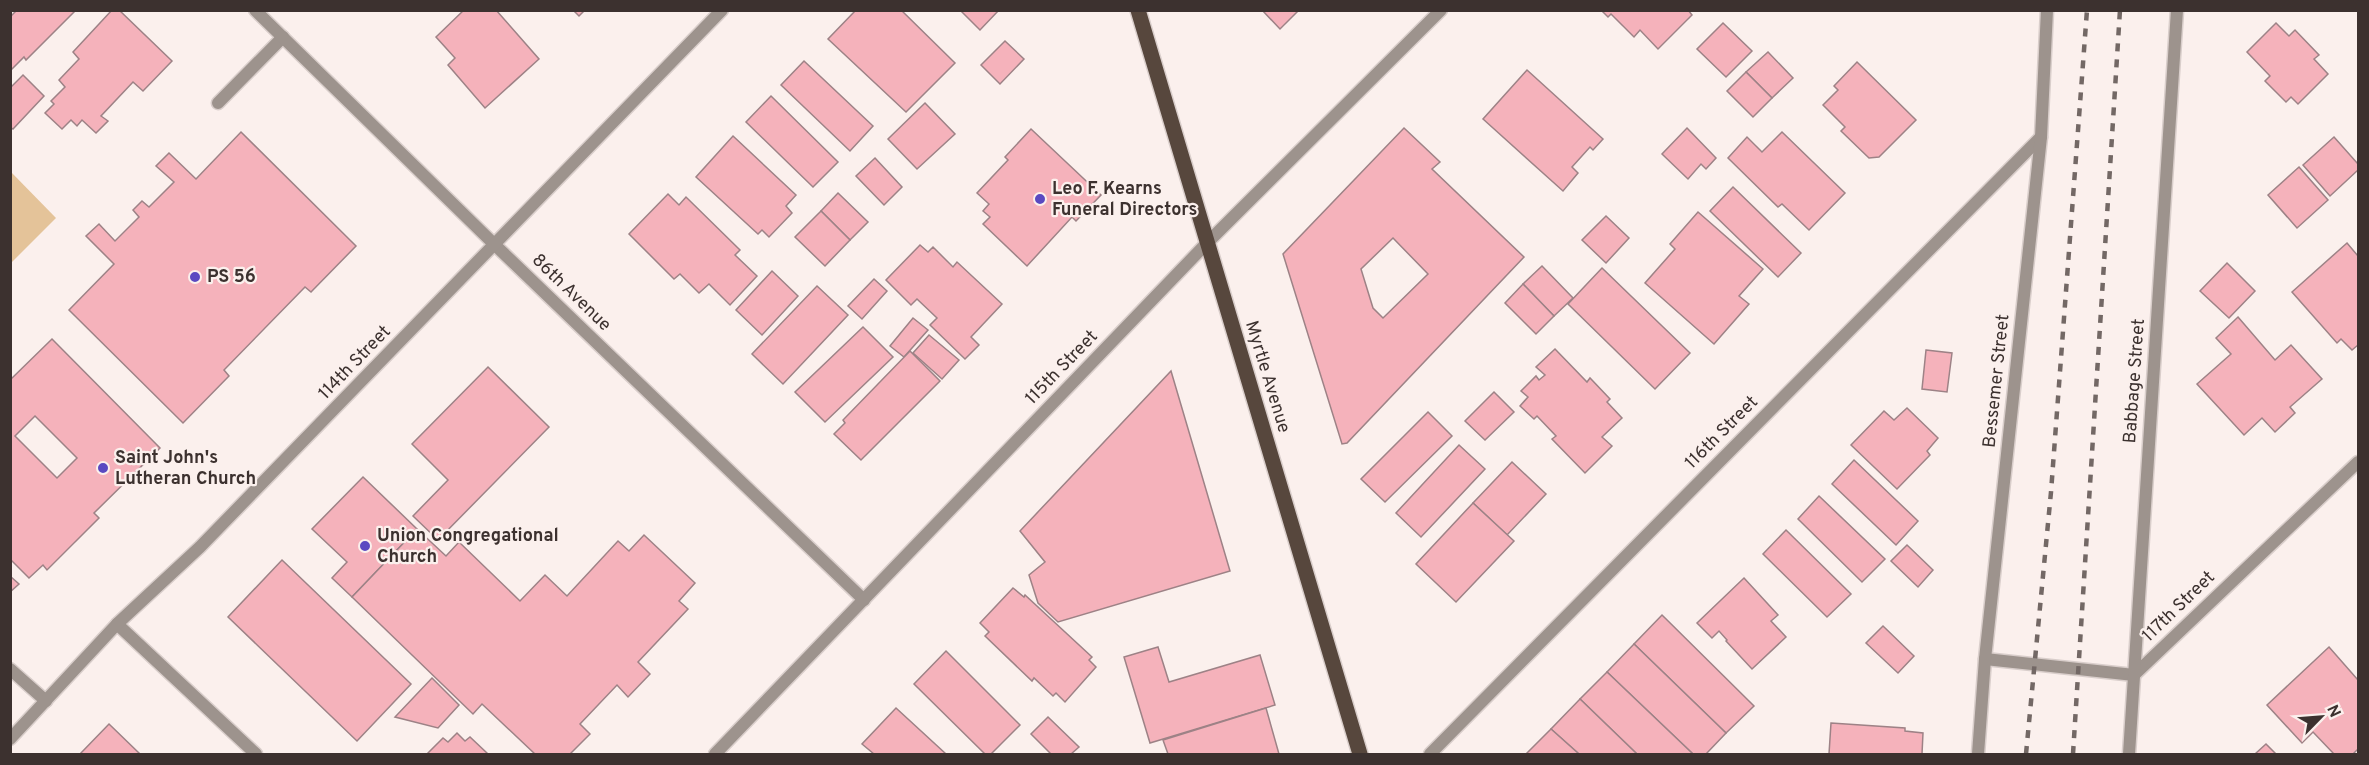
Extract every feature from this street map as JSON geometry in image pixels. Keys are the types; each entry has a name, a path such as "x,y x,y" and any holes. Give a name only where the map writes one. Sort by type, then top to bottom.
{"main road":[{"name":"Myrtle Avenue","path":"1138,10 1360,754"}],"street":[{"name":"86th Avenue","path":"255,10 864,600"},
{"name":"114th Street","path":"10,739 117,624 200,548 722,10"},
{"name":"115th Street","path":"715,754 1206,244 1440,10"},
{"name":"Bessemer Street","path":"1978,754 1985,659 2040,137 2047,10"},
{"name":"Babbage Street","path":"2129,754 2177,10"},
{"path":"218,104 282,37"},
{"name":"116th Street","path":"1430,754 2040,137"},
{"name":"117th Street","path":"2134,675 2358,462"},
{"path":"117,624 256,754"},
{"path":"1985,659 2134,675"},
{"path":"10,669 46,701"}],"shaded area":[{"path":"11,172 56,218 11,263"}],"building":[{"path":"17,10 76,10 26,60 24,57 10,71 10,17"},
{"path":"112,10 119,10 172,61 143,91 133,82 101,116 108,121 96,133 82,120 77,126 71,120 62,129 45,113 54,104 51,101 65,87 59,80 79,59 73,52"},
{"path":"464,10 496,10 539,59 485,108 448,65 455,58 436,37"},
{"path":"573,10 585,10 579,16"},
{"path":"856,10 901,10 955,63 906,112 828,39"},
{"path":"960,10 999,10 980,30"},
{"path":"1262,10 1299,10 1280,29"},
{"path":"1601,10 1688,10 1692,15 1658,49 1640,30 1634,37 1611,14 1608,17"},
{"path":"1723,23 1752,51 1726,77 1697,49"},
{"path":"2276,23 2289,36 2295,30 2319,55 2314,59 2328,74 2298,104 2291,97 2286,102 2265,81 2270,76 2247,52"},
{"path":"1005,41 1024,59 1000,84 981,65"},
{"path":"1768,52 1793,78 1772,98 1746,72"},
{"path":"804,61 873,126 850,151 781,85"},
{"path":"1857,62 1916,120 1879,157 1869,158 1841,131 1845,127 1823,105 1838,90 1834,86"},
{"path":"1527,70 1603,139 1593,150 1590,147 1572,167 1578,173 1563,191 1483,119"},
{"path":"1746,72 1772,98 1753,117 1727,91"},
{"path":"23,75 44,96 13,129 10,127 10,88"},
{"path":"771,96 838,162 813,187 746,122"},
{"path":"925,103 955,134 917,169 888,139"},
{"path":"1404,128 1440,162 1432,169 1524,257 1347,443 1342,444 1283,254","holes":["1393,238 1428,274 1383,318 1373,308 1361,269"]},
{"path":"1687,128 1716,158 1706,169 1701,164 1688,179 1662,154"},
{"name":"Leo F. Kearns Funeral Directors","path":"1031,129 1101,195 1076,221 1072,217 1027,266 983,224 990,217 983,211 989,204 977,193 1008,160 1005,157"},
{"path":"241,132 356,246 311,292 305,287 224,370 229,376 183,423 69,310 114,264 86,236 99,224 115,241 139,217 133,210 142,201 149,207 174,182 156,166 169,153 196,179"},
{"path":"1782,132 1845,193 1809,230 1782,204 1778,207 1728,158 1747,137 1762,152"},
{"path":"733,136 796,195 786,206 792,213 769,237 762,230 758,234 696,177"},
{"path":"2334,137 2358,164 2358,170 2330,196 2303,165"},
{"path":"875,158 902,187 884,205 856,176"},
{"path":"2299,167 2328,200 2297,228 2268,195"},
{"path":"1733,187 1801,253 1778,277 1710,211"},
{"path":"838,193 868,222 850,240 821,211"},
{"path":"668,194 679,205 686,197 740,250 735,255 757,276 730,305 709,284 699,293 680,274 674,279 629,234"},
{"path":"821,211 850,240 825,266 795,237"},
{"path":"1698,212 1763,269 1739,296 1749,304 1714,344 1645,283 1675,249 1670,244"},
{"path":"1606,216 1629,238 1606,263 1582,240"},
{"path":"2347,243 2358,256 2358,345 2352,350 2341,339 2337,343 2292,292"},
{"path":"920,245 928,252 933,247 953,267 957,262 1002,304 971,337 979,345 965,359 930,325 937,318 917,299 911,305 886,280"},
{"path":"2227,263 2255,291 2229,318 2200,291"},
{"path":"1542,266 1573,298 1554,316 1523,284"},
{"path":"1602,268 1690,353 1655,389 1568,304"},
{"path":"772,271 798,296 762,335 736,310"},
{"path":"874,279 887,291 862,319 848,306"},
{"path":"1523,284 1554,316 1536,334 1505,303"},
{"path":"817,286 848,315 783,384 752,354"},
{"path":"2238,317 2275,360 2291,345 2322,379 2290,407 2295,413 2275,432 2262,418 2244,435 2197,384 2231,354 2216,338"},
{"path":"913,318 928,330 904,357 890,346"},
{"path":"863,327 893,357 825,422 795,392"},
{"path":"929,335 959,360 942,379 913,353"},
{"name":"Saint John's Lutheran Church","path":"52,339 160,448 94,513 99,518 47,570 43,565 29,578 10,559 10,380","holes":["35,416 77,458 57,478 15,436"]},
{"path":"1555,349 1587,382 1590,378 1610,399 1607,402 1622,418 1602,437 1612,446 1585,473 1552,439 1556,436 1537,416 1534,419 1520,406 1528,397 1521,391 1536,376 1539,380 1545,375 1536,367"},
{"path":"1926,350 1952,353 1947,392 1922,389"},
{"path":"910,351 940,381 861,460 834,434 845,423 843,420"},
{"path":"488,367 549,427 438,540 413,516 448,480 412,444"},
{"path":"1171,371 1230,571 1058,622 1038,603 1029,575 1045,562 1020,531"},
{"path":"1494,392 1514,412 1485,440 1465,421"},
{"path":"1907,408 1938,438 1927,451 1930,455 1897,489 1851,445 1884,411 1894,420"},
{"path":"1428,412 1452,436 1385,502 1361,479"},
{"path":"1459,445 1485,469 1421,537 1396,513"},
{"path":"1854,460 1918,521 1896,545 1832,484"},
{"path":"1512,462 1546,494 1507,535 1473,503"},
{"name":"Union Congregational Church","path":"363,477 417,529 352,597 332,578 347,562 312,529"},
{"path":"1819,496 1885,559 1862,582 1798,519"},
{"path":"1473,503 1514,541 1456,602 1416,564"},
{"path":"417,529 446,556 459,542 520,601 545,575 567,596 618,541 629,551 644,535 695,583 679,601 688,609 638,662 650,674 628,697 617,685 580,724 590,734 570,754 535,754 482,704 473,714 352,597"},
{"path":"1786,530 1851,594 1827,617 1763,554"},
{"path":"1907,545 1933,570 1918,587 1891,561"},
{"path":"282,560 411,684 357,741 228,617"},
{"path":"10,576 19,584 10,592"},
{"path":"1744,578 1778,615 1771,621 1786,637 1752,669 1719,631 1712,638 1697,623"},
{"path":"1013,588 1024,597 1025,595 1092,657 1089,660 1096,667 1065,702 1056,693 1053,696 1034,678 1032,681 985,636 989,632 980,623"},
{"path":"1662,615 1754,706 1726,733 1634,644"},
{"path":"1883,626 1914,656 1898,673 1866,643"},
{"path":"1634,644 1726,733 1706,754 1693,754 1607,672"},
{"path":"1158,647 1169,682 1260,655 1275,705 1150,743 1124,657"},
{"path":"2329,647 2358,680 2358,749 2353,754 2334,754 2313,732 2302,743 2267,705"},
{"path":"946,651 1020,725 991,754 985,754 914,684"},
{"path":"1607,672 1693,754 1637,754 1580,699"},
{"path":"432,678 459,705 438,728 395,717"},
{"path":"1580,699 1637,754 1579,754 1551,729"},
{"path":"896,708 946,754 874,754 862,744"},
{"path":"1266,708 1279,754 1168,754 1163,740"},
{"path":"1048,717 1079,747 1071,754 1051,754 1031,734"},
{"path":"1831,723 1905,728 1905,731 1923,733 1922,754 1829,754"},
{"path":"109,724 140,754 80,754"},
{"path":"1551,729 1579,754 1526,754"},
{"path":"457,733 465,741 470,737 488,754 427,754 443,738 448,742"},
{"path":"2266,744 2276,754 2255,754"}],"railway":[{"path":"2026,754 2051,492 2087,10"},
{"path":"2073,754 2120,10"}],"place":[{"name":"Leo F. Kearns Funeral Directors","path":"1040,199"},
{"name":"PS 56","path":"195,277"},
{"name":"Saint John's Lutheran Church","path":"103,468"},
{"name":"Union Congregational Church","path":"365,546"}]}
